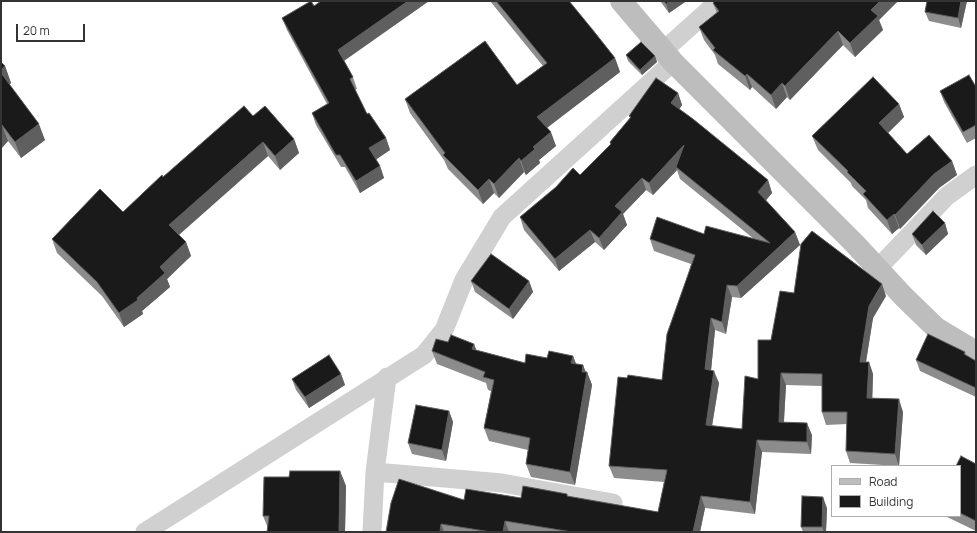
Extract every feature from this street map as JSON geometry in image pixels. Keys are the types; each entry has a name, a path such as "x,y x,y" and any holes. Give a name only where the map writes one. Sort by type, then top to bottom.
{"street":[{"path":"621,1 669,56 855,244 904,297 936,328 976,352"},
{"path":"145,532 387,377 424,355 444,330 464,280 502,217 669,56 719,1"},
{"path":"878,268 947,196 976,176"},
{"path":"372,532 375,472 387,377"},
{"path":"375,472 502,483 613,502"}],"building":[{"path":"311,1 314,6 321,1 408,1 338,50 353,77 350,79 367,114 369,113 386,138 369,148 380,166 356,181 340,155 336,155 312,113 329,103 282,18"},
{"path":"496,1 569,1 615,58 537,117 551,132 533,147 535,149 521,161 519,158 494,184 489,179 478,190 443,155 445,153 405,99 485,41 517,85 547,63"},
{"path":"715,1 880,1 871,10 878,16 850,43 838,31 785,86 782,83 771,95 747,74 745,76 713,50 715,48 699,27 719,11 713,3"},
{"path":"927,1 961,1 958,18 925,12"},
{"path":"641,42 655,56 640,70 626,55"},
{"path":"1,62 5,66 1,70"},
{"path":"1,73 39,124 15,142 2,125 1,126"},
{"path":"969,75 976,87 976,125 963,132 940,91"},
{"path":"873,77 899,104 879,123 907,154 929,135 952,161 934,174 895,215 894,214 887,220 863,194 866,191 812,136"},
{"path":"656,78 678,93 671,103 768,180 758,192 795,232 737,286 727,285 722,322 711,318 705,369 714,371 706,425 742,429 745,376 758,379 758,340 771,340 780,291 794,293 801,244 812,231 882,284 869,306 860,362 869,362 867,398 899,399 895,454 846,451 847,412 822,412 822,374 781,373 779,422 807,423 807,442 757,440 750,502 701,496 693,532 572,532 505,521 503,532 491,532 441,524 440,532 386,532 391,503 399,479 464,500 466,489 521,498 523,486 567,494 567,496 658,512 667,470 609,466 618,377 627,378 628,375 662,380 667,334 695,255 650,239 657,217 704,234 706,226 770,243 676,167 684,145 649,183 642,178 615,206 622,212 599,238 590,230 555,259 520,217 556,187 573,168 580,175 611,144 610,142 631,117 629,116"},
{"path":"244,106 253,116 265,106 294,139 275,156 263,142 169,225 186,242 160,267 165,273 137,298 138,300 119,313 97,282 52,239 100,189 123,212 162,175 163,177"},
{"path":"933,211 945,223 922,245 912,234"},
{"path":"491,254 529,281 509,309 471,281"},
{"path":"928,334 965,352 964,354 976,361 976,388 916,360"},
{"path":"451,335 474,344 472,349 525,363 526,354 547,358 549,351 573,356 571,363 583,365 582,372 587,372 570,472 526,464 530,438 484,428 494,380 483,377 485,372 432,351 436,339 448,342"},
{"path":"329,355 341,374 305,397 292,379"},
{"path":"416,405 449,411 442,450 408,443"},
{"path":"961,456 976,464 976,521 961,514 961,465 956,465"},
{"path":"290,471 340,471 339,532 267,532 269,516 263,516 264,477 289,477"},
{"path":"802,496 823,497 822,527 801,527"}]}
